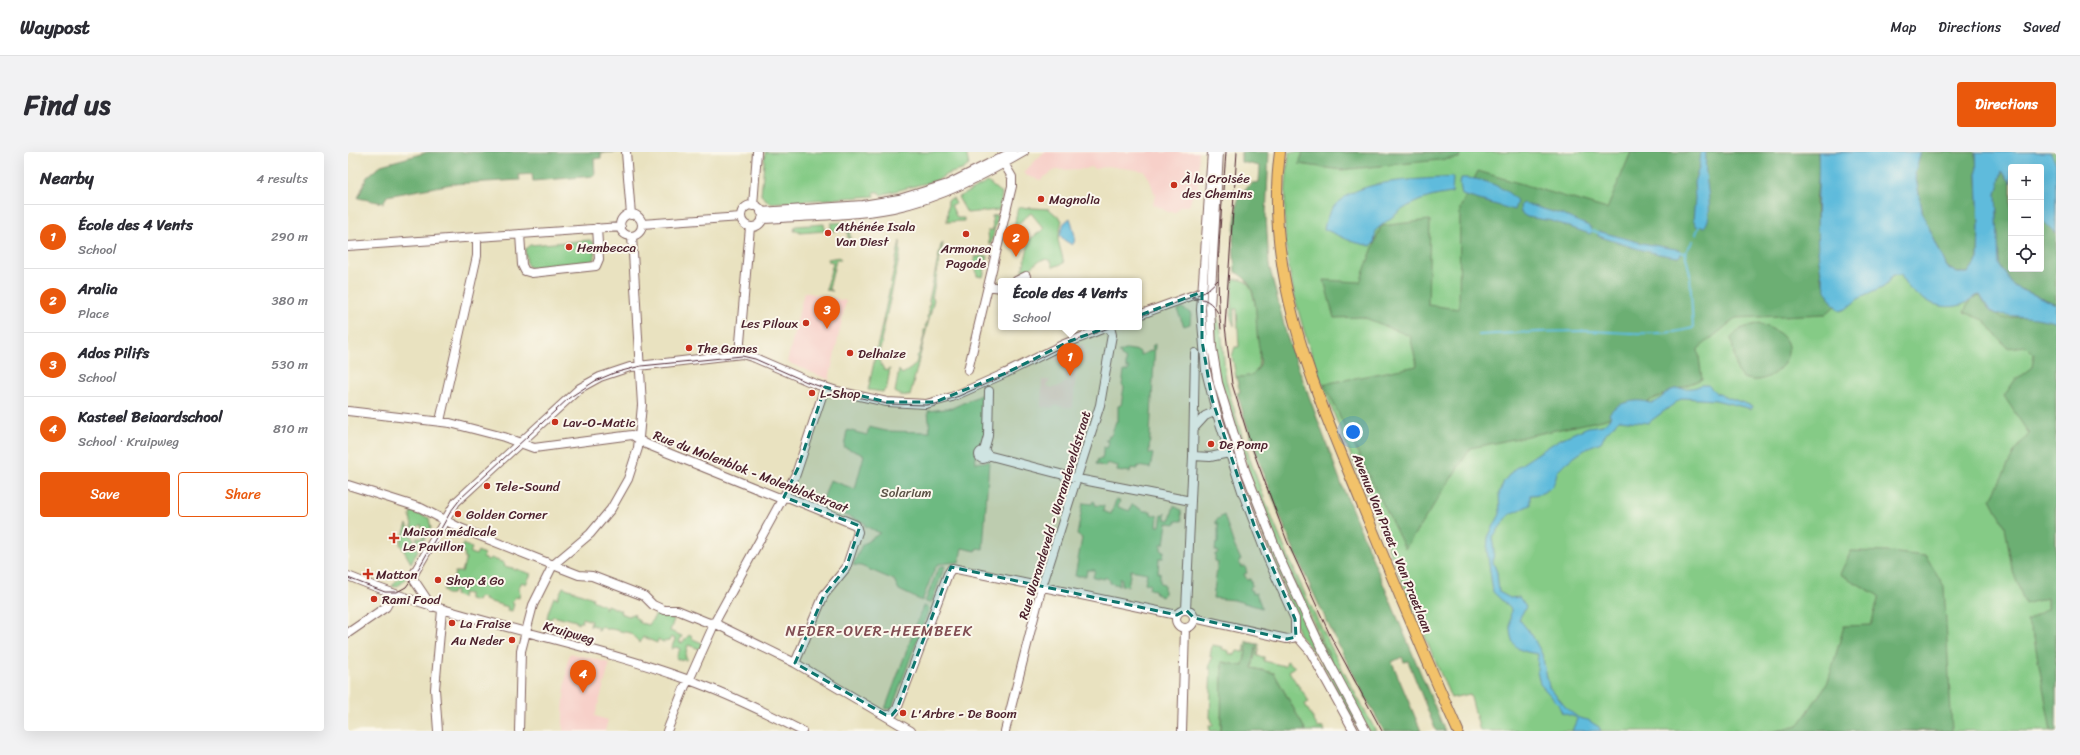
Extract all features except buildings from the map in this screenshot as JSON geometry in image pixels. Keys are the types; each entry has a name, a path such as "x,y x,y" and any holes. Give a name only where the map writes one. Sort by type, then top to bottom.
{"main road":[{"name":"Avenue Van Praet - Van Praetlaan","path":"1280,152 1277,192 1279,247 1291,308 1303,350 1350,475 1458,731"}],"street":[{"path":"626,152 631,214"},
{"path":"757,152 753,206 762,215 868,212 893,208 951,190 1002,161 1024,152"},
{"path":"1002,161 1012,152"},
{"path":"1212,152 1201,321 1204,359 1216,411 1254,525 1295,619 1296,637 1310,651 1354,731"},
{"path":"1219,152 1210,308 1212,347 1218,383 1241,457 1278,554 1320,645 1366,731"},
{"path":"968,370 1012,184 1012,177 1002,161"},
{"path":"741,217 744,209 753,206"},
{"path":"631,214 637,216 642,224"},
{"path":"620,227 623,219 631,214"},
{"path":"750,227 759,224 762,215"},
{"path":"642,224 741,217"},
{"path":"741,217 745,224 750,227"},
{"path":"620,227 625,234 632,236 638,233 642,224"},
{"path":"348,246 620,227"},
{"path":"739,354 750,227"},
{"path":"520,234 522,265 525,271 532,273 596,266 599,259 597,228"},
{"path":"519,731 521,658 525,632 533,605 553,565 590,534 611,509 628,479 640,439 642,416 640,365 632,236"},
{"path":"440,422 477,256 477,237"},
{"path":"1022,278 1026,276"},
{"path":"988,286 998,288"},
{"path":"1142,314 1202,292"},
{"path":"432,607 412,578 444,519 456,502 565,400 585,385 614,372 640,365 739,354 751,356 825,387 887,402 909,404 935,402 1006,374 1062,345 1100,330"},
{"name":"Rue Warandeveld - Warandeveldstraat","path":"1005,731 1043,586 1101,397 1111,341 1109,330"},
{"path":"1186,610 1194,428 1195,353"},
{"path":"667,731 716,622 784,497 798,468 825,387"},
{"path":"989,391 986,453 1077,478 1191,501"},
{"name":"Rue du Molenblok - Molenblokstraat","path":"348,411 440,422 477,430 534,448 632,435 646,444 776,497 790,498 857,526 858,532 846,568 824,595 795,663"},
{"path":"1194,428 1204,416 1216,411"},
{"path":"1193,456 1210,457 1229,453"},
{"path":"348,486 421,508 460,528 553,565 579,574 592,576 644,596 653,605 664,610 677,610 709,623 716,622"},
{"path":"886,715 892,715 897,709 950,570 957,568 1177,615 1186,610 1192,613 1194,618 1192,625 1185,628"},
{"name":"Kruipweg","path":"348,576 393,594 432,607 642,664 689,680 752,706 802,731"},
{"path":"348,633 386,607 393,594"},
{"path":"438,731 435,689 442,610"},
{"path":"1177,615 1178,624 1185,628"},
{"path":"1194,618 1287,639 1296,637"},
{"path":"716,622 718,625 795,663 911,731"},
{"path":"1182,731 1185,628"}],"highlighted area":[{"path":"1202,292 1202,341 1212,399 1254,525 1295,619 1296,637 1287,639 1194,618 1186,610 1177,615 951,567 897,709 892,715 886,715 795,663 824,595 846,568 860,526 784,497 798,468 825,387 887,402 935,402 1006,373 1070,341"}],"shaded area":[{"name":"À la Croisée des Chemins","path":"1044,152 1199,152 1198,191 1193,194 1189,206 1180,206 1176,212 1168,212 1153,204 1155,195 1149,178 1144,171 1108,166 1095,169 1090,167 1086,169 1055,170 1040,180 1025,175 1024,173"},
{"path":"804,292 846,301 829,380 787,362"},
{"path":"1084,344 1083,362 1077,361 1073,408 1055,406 1053,408 1041,407 1042,380 1050,380 1046,386 1052,388 1061,386 1068,379 1065,377 1065,361 1061,363 1053,358"},
{"path":"570,653 610,663 595,716 608,720 605,731 563,731 567,664"}],"green space":[{"path":"428,152 617,152 601,153 601,158 594,159 595,176 533,181 532,174 519,175 520,180 452,184 387,196 383,203 358,198 367,177 381,165"},
{"path":"765,152 966,152 969,165 962,170 947,174 938,180 880,195 879,192 874,192 875,196 770,203 761,195"},
{"path":"1241,152 1269,152 1266,216 1269,265 1287,337 1343,488 1445,731 1436,731 1408,661 1404,662 1402,657 1392,662 1421,731 1384,731 1320,608 1266,481 1237,393 1240,392 1236,377 1251,375 1256,371 1260,364 1254,298 1248,283 1243,277 1235,272 1233,240 1238,195 1252,183 1259,182 1260,166 1241,162"},
{"path":"1289,152 2056,152 2056,731 1480,731 1470,694 1451,698 1388,549 1314,362 1299,313 1288,263 1285,236 1285,194"},
{"path":"1303,152 1461,152 1459,158 1341,170 1299,164"},
{"path":"1631,152 1818,152 1819,171 1816,202 1821,278 1835,306 1826,314 1736,318 1698,349 1702,379 1603,420 1471,448 1405,549 1324,384 1417,366 1410,336 1363,317 1334,318 1324,280 1360,282 1381,226 1430,220 1428,305 1459,309 1460,208 1478,171 1607,209"},
{"path":"1921,152 1976,152 1979,225 1978,259 1968,273 1957,273 1947,267 1923,215 1915,173"},
{"path":"2002,171 2008,179 2008,272 2044,272 2044,222 2056,234 2056,304 2013,286 1999,264 1996,194"},
{"path":"988,182 1002,194 999,210 967,213 958,197"},
{"path":"953,198 956,204 951,205 957,218 964,218 964,221 947,222 948,200"},
{"path":"1018,207 1049,209 1062,220 1058,240 1064,263 1053,267 1051,261 1046,259 1042,260 1021,276 1030,239 1044,229 1031,213 1014,227"},
{"path":"998,215 991,244 989,244 988,230 993,230 992,216"},
{"path":"849,222 850,239 848,239 847,230 831,231 831,223"},
{"path":"824,224 825,231 800,233 800,231 794,231 795,226"},
{"path":"590,240 594,243 595,259 592,263 532,269 527,265 525,249 530,245"},
{"path":"900,241 900,254 881,341 882,343 879,351 881,354 878,359 885,371 890,369 887,387 883,392 868,390"},
{"path":"943,243 932,298 934,299 910,396 900,395 895,392 899,370 902,374 911,368 915,364 919,354 924,336 924,330 926,329 925,326 928,321 927,316 929,314 929,300 941,245"},
{"path":"988,256 983,277 977,276 974,257"},
{"path":"839,257 841,260 836,260 829,289 833,291 826,290 833,262 828,261 828,259"},
{"path":"1233,279 1242,280 1249,285 1255,302 1257,315 1259,343 1258,366 1254,374 1247,377 1236,377 1232,356 1235,347 1239,347 1237,309 1234,309 1234,326 1231,318"},
{"path":"1980,296 2001,318 2034,316 2056,321 2056,731 2051,731 2034,638 2027,621 2047,609 2047,598 2025,604 2012,569 2005,526 1991,499 2015,451 2029,434 2004,396 2015,380 2032,367 2034,354 2026,346 2007,348 1984,320 1964,312 1971,298"},
{"path":"1212,306 1219,322 1225,374 1233,407 1259,484 1304,592 1357,697 1376,731 1369,731 1313,626 1254,488 1217,369"},
{"path":"1182,308 1191,313 1190,324 1184,326 1177,310"},
{"path":"1205,310 1207,310 1210,345 1242,467 1364,731 1359,731 1316,652 1314,653 1299,634 1279,573 1246,491 1219,410 1210,372"},
{"path":"1759,323 1779,333 1785,339 1788,347 1788,354 1785,361 1774,374 1758,380 1743,378 1737,370 1731,338 1740,329"},
{"path":"1155,344 1149,453 1153,454 1150,468 1138,466 1137,469 1131,468 1130,472 1124,472 1117,471 1118,466 1107,463 1105,467 1096,464 1098,459 1102,459 1104,447 1107,448 1109,442 1107,441 1109,436 1111,436 1116,421 1118,421 1118,406 1121,405 1124,387 1122,385 1124,371 1128,371 1129,368 1126,368 1126,359 1121,356 1121,353 1118,353 1127,349 1139,351 1141,355 1153,350 1152,346"},
{"name":"Solarium","path":"987,392 986,435 975,450 976,463 989,461 983,549 977,548 976,551 962,548 959,562 938,564 934,570 922,601 899,590 894,580 861,566 853,565 862,545 880,533 865,526 865,523 821,505 830,480 855,489 864,455 844,447 847,430 867,435 869,427 886,431 930,432 928,411 952,408"},
{"path":"1116,500 1120,501 1118,507 1130,511 1132,504 1144,511 1151,511 1151,514 1158,516 1157,526 1160,526 1162,514 1164,515 1165,512 1165,519 1170,520 1174,505 1181,511 1182,521 1176,521 1176,524 1167,523 1164,544 1161,544 1161,551 1164,551 1163,558 1159,558 1158,573 1160,573 1160,583 1164,584 1164,594 1162,597 1156,594 1155,590 1149,589 1150,584 1145,583 1147,573 1131,570 1128,586 1121,585 1122,579 1120,578 1119,585 1110,583 1110,580 1105,577 1104,579 1093,577 1095,570 1087,570 1086,576 1075,576 1082,538 1077,535 1083,503 1092,504 1093,501 1095,502 1095,505 1104,506 1103,511 1111,514"},
{"path":"411,511 429,518 431,528 420,547 416,538 423,538 421,524 413,532 410,516"},
{"path":"1224,515 1234,545 1241,560 1239,561 1241,567 1245,566 1247,573 1244,574 1247,580 1250,579 1252,586 1250,588 1253,594 1256,593 1262,608 1234,600 1213,598 1218,562 1215,561 1215,554 1217,554 1218,551 1215,551 1216,543 1218,543 1218,524 1216,524 1216,520"},
{"path":"407,524 418,550 411,563 400,544"},
{"path":"463,544 472,548 470,553 476,555 478,551 484,554 483,558 489,560 491,558 504,563 503,566 513,568 515,571 516,569 531,574 526,584 522,582 518,589 520,591 519,598 515,597 512,603 514,604 512,611 507,610 508,607 484,600 485,598 479,597 477,601 469,599 469,594 463,593 462,598 455,595 456,591 453,591 452,594 446,594 443,589 449,588 445,585 448,586 450,580 453,581 455,572 462,572 466,558 464,558 465,553 461,552"},
{"path":"1851,551 1889,552 1926,556 1944,586 1952,731 1775,731 1798,726 1828,682 1844,626 1871,625 1879,596 1840,574"},
{"path":"941,566 945,566 931,603 925,602 937,571"},
{"path":"406,572 410,572 405,580 401,584 393,587 393,584"},
{"path":"563,587 593,598 592,600 605,606 605,609 607,605 621,611 620,613 629,616 632,614 635,615 634,617 638,619 640,623 649,625 657,613 674,619 670,631 682,636 679,642 682,643 689,635 692,637 691,638 702,643 700,649 688,645 685,657 687,658 686,660 683,659 682,661 676,658 680,649 676,647 671,649 675,639 671,637 669,641 663,642 658,639 657,643 643,637 640,643 630,633 605,629 601,626 599,630 597,629 598,627 592,625 590,627 591,621 583,618 582,622 579,622 578,624 576,621 565,618 553,616 551,619 547,618 554,597 557,599"},
{"path":"923,606 929,608 892,708 885,709"},
{"path":"1246,641 1248,642 1243,666 1222,662 1221,731 1210,731 1209,725 1213,725 1210,718 1211,669 1209,669 1212,657 1210,657 1212,645 1223,647 1222,649 1229,651 1229,654 1235,655 1237,651 1244,652"},
{"path":"1248,642 1257,644 1252,668 1274,673 1306,731 1221,731 1222,662 1243,666"},
{"path":"1257,644 1259,644 1257,656 1264,657 1264,661 1285,666 1287,661 1295,667 1289,671 1309,702 1305,704 1318,728 1323,727 1325,731 1306,731 1274,673 1252,668"}],"water":[{"path":"1701,152 1706,152 1709,202 1709,217 1704,227 1696,226 1693,220 1695,199 1694,182 1699,168"},
{"path":"1818,152 1921,152 1915,173 1923,215 1947,267 1957,273 1968,273 1978,259 1979,225 1976,152 2050,152 2056,163 2056,234 2044,222 2044,164 2008,164 2008,179 2002,171 1996,194 1999,264 2013,286 2056,304 2056,322 2036,318 1996,314 1990,311 1980,295 1966,303 1952,307 1934,304 1917,296 1905,283 1901,275 1893,275 1884,287 1858,299 1846,309 1840,311 1829,298 1823,280 1819,259 1817,236"},
{"path":"1453,177 1452,193 1419,201 1394,215 1376,230 1374,243 1371,246 1353,242 1324,229 1330,212 1342,199 1358,190 1396,181"},
{"path":"1461,178 1484,181 1506,191 1517,201 1514,210 1462,195 1460,184"},
{"path":"1523,203 1563,215 1591,227 1592,232 1590,234 1552,221 1527,217 1521,213 1520,205"},
{"path":"1070,218 1075,236 1074,243 1072,245 1064,240 1060,235 1064,223"},
{"path":"1598,231 1642,243 1676,249 1680,251 1681,255 1678,257 1668,256 1638,249 1598,236"},
{"path":"1701,385 1708,385 1716,393 1752,406 1752,409 1715,400 1682,398 1648,423 1619,420 1606,433 1601,442 1589,447 1567,462 1557,472 1554,482 1549,489 1540,494 1530,495 1530,505 1509,515 1492,538 1494,549 1493,562 1497,572 1499,592 1510,598 1519,597 1526,607 1519,619 1532,635 1542,654 1549,687 1568,710 1579,718 1588,720 1599,727 1601,731 1572,731 1577,719 1562,713 1558,704 1540,684 1537,671 1538,654 1523,651 1515,646 1510,630 1511,609 1493,592 1487,551 1488,537 1500,514 1499,493 1504,481 1514,469 1560,439 1588,427 1603,425 1611,417 1609,414 1611,411 1619,405 1633,401 1654,403 1671,390 1679,388 1694,388"}],"waterway":[{"path":"1696,234 1700,224"},
{"path":"1590,230 1599,233"},
{"path":"1679,252 1685,253 1693,241"},
{"path":"1479,335 1570,331 1666,333 1693,328 1690,274 1685,253"}],"tram line":[{"path":"1221,329 1218,263 1226,152"},
{"path":"1237,152 1225,326 1232,384 1251,445 1287,541 1330,635 1382,731"},
{"path":"1142,316 1205,292 1218,280"},
{"path":"1192,298 1204,299 1213,306 1218,313"},
{"path":"348,578 385,592 397,592 406,587 416,573 451,511 461,498 569,398 595,381 614,373 641,366 742,356 755,359 807,382 836,392 887,404 926,405 936,404 959,396 1006,375 1063,346 1103,330"}],"place":[{"name":"À la Croisée des Chemins","path":"1174,185"},
{"name":"Magnolia","path":"1041,199"},
{"name":"Athénée Isala Van Diest","path":"828,233"},
{"name":"Armonea Pagode","path":"966,234"},
{"name":"Hembecca","path":"569,247"},
{"name":"Aralia","path":"1016,257"},
{"name":"Les Piloux","path":"806,323"},
{"name":"Ados Pilifs","path":"827,329"},
{"name":"The Games","path":"689,348"},
{"name":"Delhaize","path":"850,353"},
{"name":"École des 4 Vents","path":"1070,376"},
{"name":"L-Shop","path":"812,393"},
{"name":"Lav-O-Matic","path":"555,422"},
{"name":"De Pomp","path":"1211,444"},
{"name":"Tele-Sound","path":"487,486"},
{"name":"Golden Corner","path":"458,514"},
{"name":"Maison médicale Le Pavillon","path":"394,538"},
{"name":"Matton","path":"368,574"},
{"name":"Shop & Go","path":"438,580"},
{"name":"Rami Food","path":"374,599"},
{"name":"La Fraise","path":"452,623"},
{"name":"Au Neder","path":"512,640"},
{"name":"Kasteel Beiaardschool","path":"583,693"},
{"name":"L'Arbre - De Boom","path":"903,713"}],"district":[{"name":"NEDER-OVER-HEEMBEEK","path":"879,631"}]}
